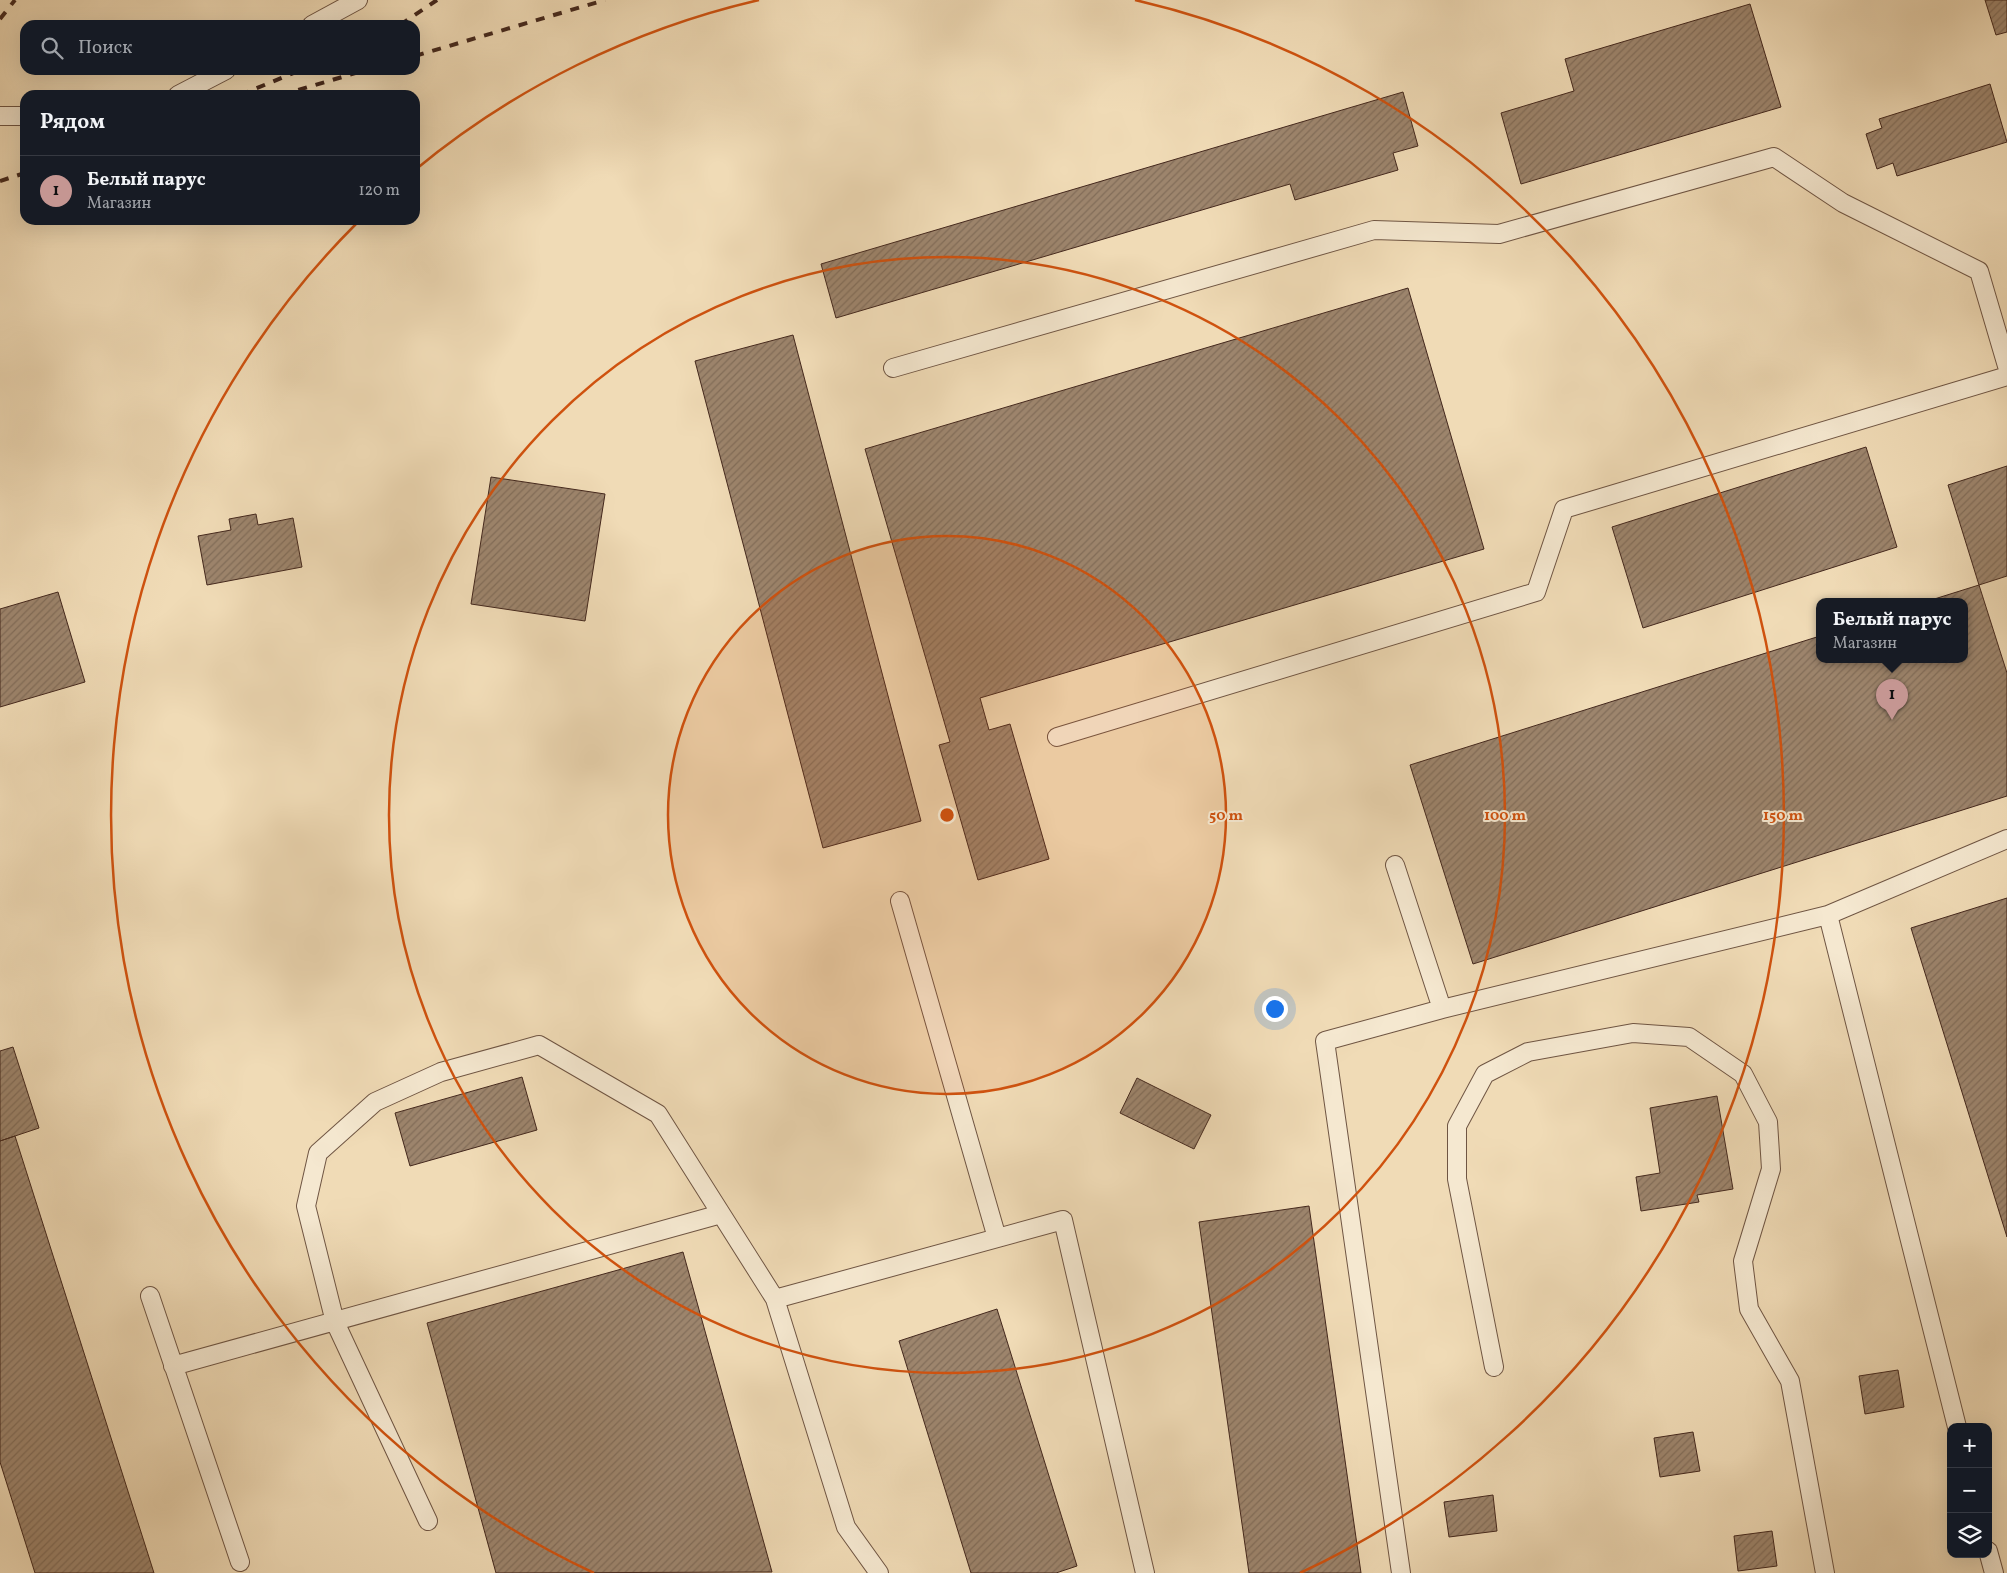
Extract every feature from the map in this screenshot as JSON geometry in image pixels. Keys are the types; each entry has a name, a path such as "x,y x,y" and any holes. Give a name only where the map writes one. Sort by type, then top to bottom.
{"lane":[{"path":"321,20 358,0"},
{"path":"188,90 216,75"},
{"path":"0,116 20,116"},
{"path":"893,368 1374,230 1499,234 1774,157 1843,203 1979,271 2007,366"},
{"path":"1057,737 1536,592 1564,509 2007,376"},
{"path":"1401,1573 1325,1041 1442,1009 1828,915 2007,839"},
{"path":"1395,865 1442,1009"},
{"path":"900,901 997,1238"},
{"path":"1828,915 1956,1423"},
{"path":"1494,1367 1457,1179 1457,1126 1485,1074 1528,1052 1633,1033 1689,1037 1743,1074 1768,1122 1771,1169 1743,1261 1749,1309 1790,1381 1826,1573"},
{"path":"428,1521 334,1322 306,1206 318,1153 375,1102 441,1072 538,1045 658,1114 775,1299 846,1527 879,1573"},
{"path":"174,1366 721,1214"},
{"path":"775,1299 1064,1220 1145,1573"},
{"path":"150,1296 240,1562"},
{"path":"1990,1558 1994,1573"}],"building":[{"path":"1985,0 2007,0 2007,32 1996,35"},
{"path":"1750,4 1781,107 1521,184 1501,113 1574,91 1565,59"},
{"path":"1990,84 2007,142 1897,176 1893,163 1877,169 1866,134 1882,128 1879,119"},
{"path":"1403,92 1418,146 1393,153 1398,170 1295,200 1290,184 836,318 821,264"},
{"path":"1408,288 1484,549 980,698 989,730 1010,724 1049,859 978,880 939,745 950,742 865,449"},
{"path":"793,335 921,821 823,848 695,361"},
{"path":"1866,447 1897,547 1643,628 1612,527"},
{"path":"2007,466 2007,576 1979,585 1948,485"},
{"path":"491,477 605,494 585,621 471,604"},
{"path":"256,514 258,525 293,518 302,567 207,585 198,536 231,530 229,519"},
{"path":"1979,585 2007,673 2007,796 1473,964 1410,765 1816,637 1816,663 1968,663 1968,598 1938,598"},
{"path":"58,592 85,682 0,707 0,609"},
{"path":"2007,898 2007,1237 1911,928"},
{"path":"13,1047 39,1128 0,1141 0,1051"},
{"path":"522,1077 537,1130 410,1166 395,1113"},
{"path":"1137,1078 1211,1115 1194,1149 1120,1113"},
{"path":"1717,1096 1733,1189 1697,1195 1699,1202 1641,1211 1636,1177 1660,1173 1650,1108"},
{"path":"15,1136 154,1573 35,1573 0,1462 0,1141"},
{"path":"1309,1206 1361,1573 1249,1573 1199,1222"},
{"path":"683,1252 772,1572 496,1573 427,1323"},
{"path":"997,1309 1077,1566 1056,1573 971,1573 899,1341"},
{"path":"1898,1370 1904,1407 1865,1414 1859,1376"},
{"path":"1693,1432 1700,1471 1660,1477 1654,1438"},
{"path":"1493,1495 1497,1531 1449,1537 1444,1502"},
{"path":"1772,1531 1777,1566 1738,1571 1734,1536"}],"railway":[{"path":"0,19 15,0"},
{"path":"407,20 437,0"},
{"path":"420,55 605,0"},
{"path":"252,90 289,75"},
{"path":"298,90 349,75"},
{"path":"0,181 20,175"}],"place":[{"name":"Белый парус","path":"1892,720"}]}
